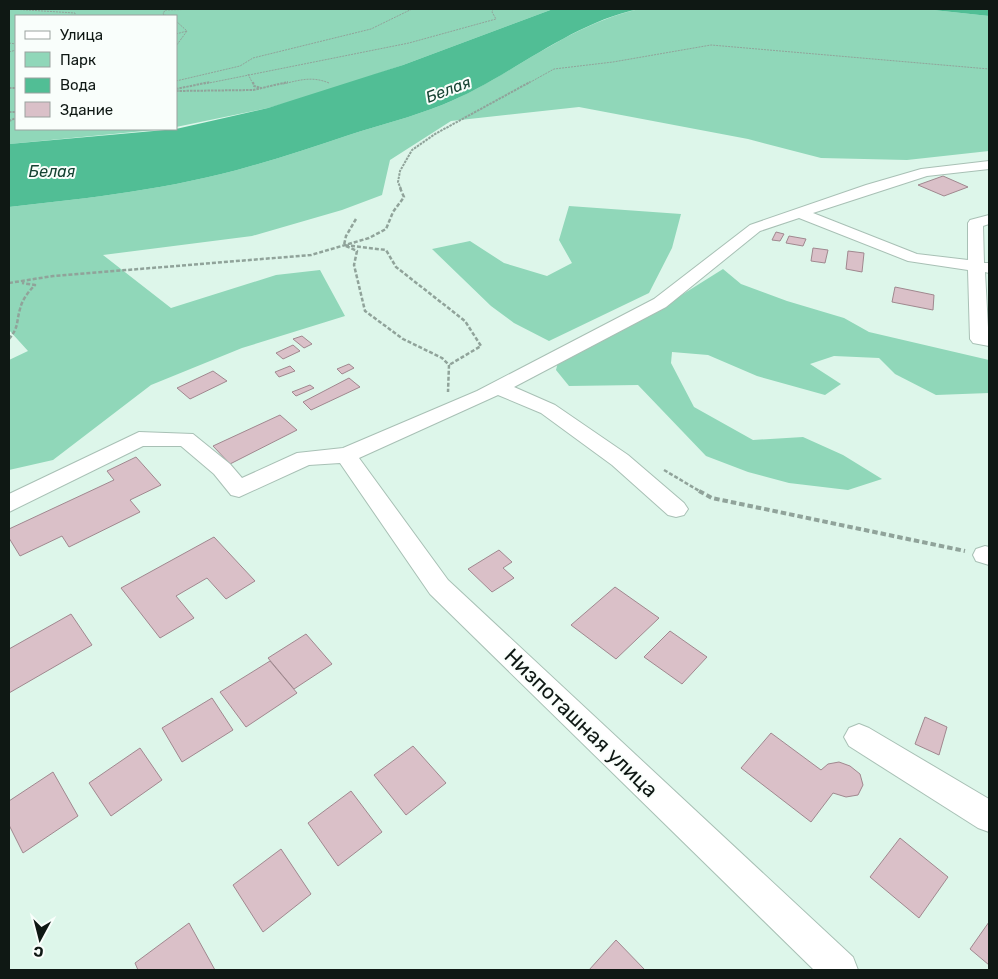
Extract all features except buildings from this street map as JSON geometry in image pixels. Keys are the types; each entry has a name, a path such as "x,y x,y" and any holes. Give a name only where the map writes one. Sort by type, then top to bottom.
{"street":[{"path":"9,504 139,439 186,439 222,470 239,489 305,458 346,455 498,388 660,303 755,228 871,188 926,172 989,165"},
{"path":"801,213 914,258 982,267"},
{"path":"984,340 982,267 975,223 989,219"},
{"path":"498,388 548,409 620,460 676,509"},
{"name":"Низпоташная улица","path":"346,455 439,586 840,970"},
{"path":"859,737 989,817"}],"path":[{"path":"11,9 76,13"},
{"path":"70,9 76,13"},
{"path":"164,10 200,9"},
{"path":"178,81 240,66 253,58 371,28 412,9"},
{"path":"178,90 248,73 441,35 496,19 492,12 493,9"},
{"path":"178,23 187,32"},
{"path":"178,34 187,32"},
{"path":"178,43 187,32"},
{"path":"9,284 53,276 311,255 369,238 386,229 393,212 404,197 398,182 400,171 412,150 435,134 554,70 711,45 989,70"},
{"path":"248,73 254,86 262,88"},
{"path":"178,90 241,91 308,78 317,78 329,83"},
{"path":"344,245 346,236 356,218"},
{"path":"344,245 357,251 354,265 364,311 403,339 442,358 449,365 448,402 454,409"},
{"path":"344,245 386,250 396,266 465,321 481,346 449,365"},
{"path":"9,339 17,330 17,314 24,296 35,285 19,283"},
{"path":"656,466 712,498 987,555"}],"green space":[{"path":"9,9 553,9 403,65 315,95 268,108 178,127 178,15 15,15 15,130 155,130 9,144"},
{"path":"639,9 924,9 989,16 989,151 907,160 821,158 748,139 579,107 451,121 390,160 382,195 342,210 252,236 103,255 171,308 276,275 320,270 345,316 242,348 151,385 53,460 9,470 9,360 28,351 9,330 9,207 161,187 263,163 442,105 587,27"},
{"path":"569,206 681,214 672,248 649,293 549,341 514,323 491,306 432,249 470,241 504,263 547,276 572,263 559,240"},
{"path":"723,269 741,284 787,301 844,318 869,332 989,360 989,393 936,395 895,374 879,358 834,356 810,364 841,384 825,395 757,376 708,355 672,352 671,363 694,407 753,440 803,437 843,455 882,479 848,490 789,483 748,472 706,456 638,385 569,386 556,370 558,362 672,301"}],"water":[{"name":"Белая","path":"553,9 639,9 613,16 587,27 467,94 442,105 263,163 161,187 9,207 9,144 178,130 268,108 403,65"},
{"path":"924,9 989,9 989,16"}]}
